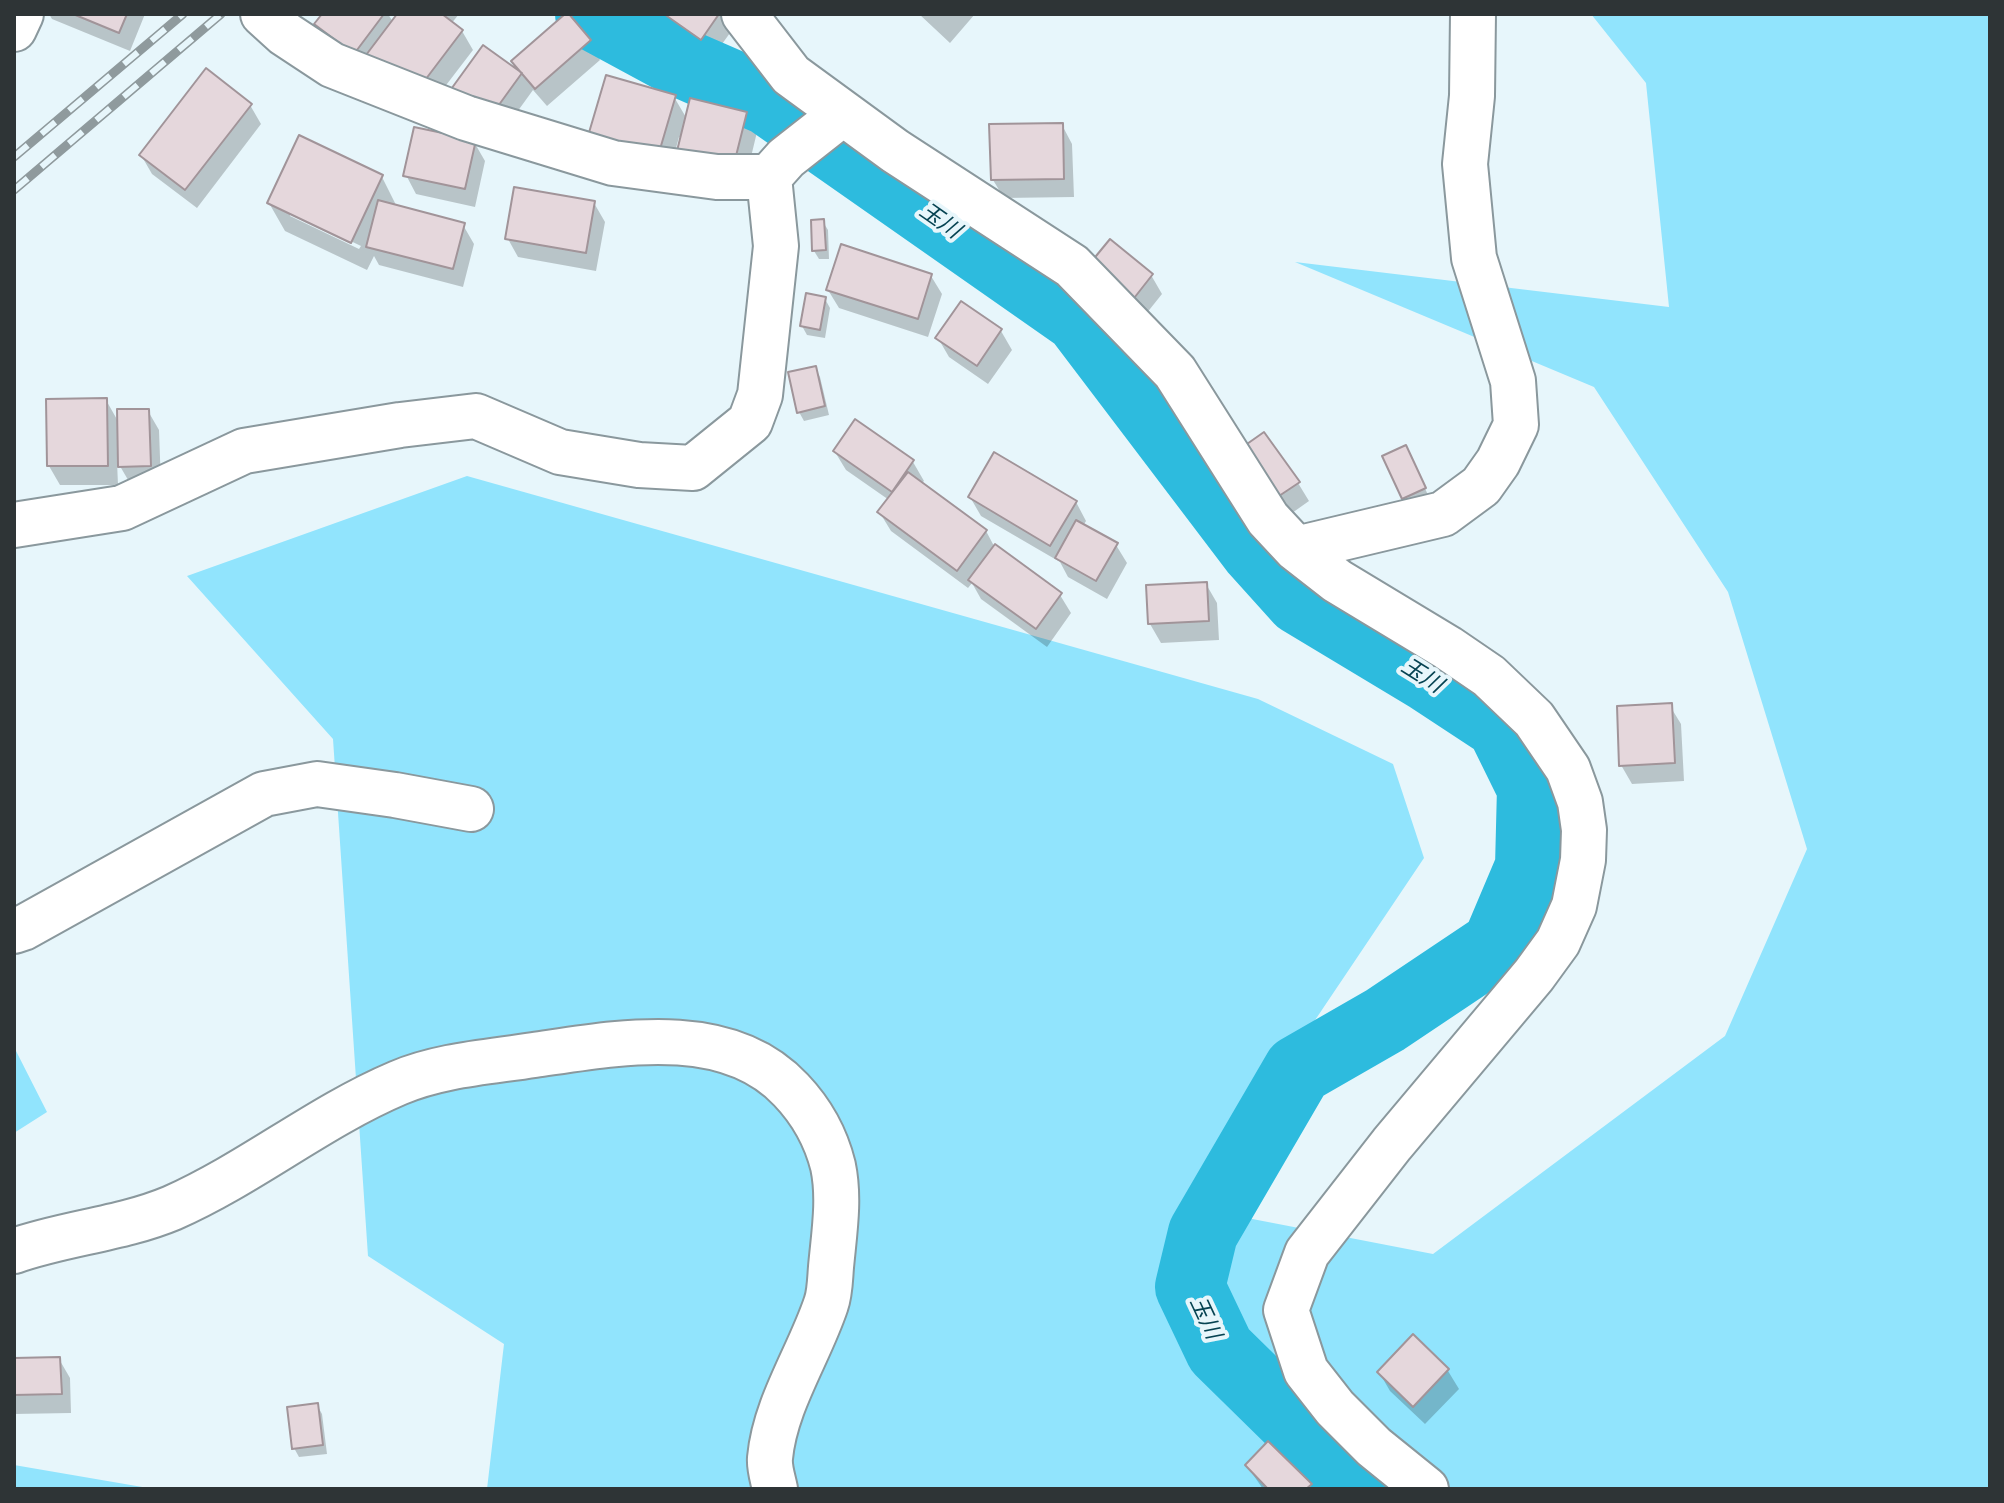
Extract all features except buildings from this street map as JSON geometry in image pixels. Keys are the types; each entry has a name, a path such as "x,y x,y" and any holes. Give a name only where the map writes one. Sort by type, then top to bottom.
{"street":[{"path":"14,29 21,14"},
{"path":"263,14 285,34 332,65 466,118 613,163 717,177 778,168 842,114"},
{"path":"744,14 791,75 842,114 1072,266 1175,372 1268,519 1296,549 1337,581 1489,676 1534,719 1568,769 1580,802 1584,830 1583,860 1574,906 1558,942 1307,1253 1286,1310 1306,1371 1335,1408 1374,1447 1426,1489"},
{"path":"1296,549 1443,514 1481,486 1498,462 1516,425 1513,381 1474,258 1465,164 1472,96 1473,14"},
{"path":"14,525 122,508 244,451 400,425 476,416 560,452 639,465 693,468 750,422 760,395 776,246 778,168"},
{"path":"14,931 264,794 317,784 471,809"},
{"path":"14,1251 169,1209 234,1175 350,1104 403,1081 455,1067 622,1044 685,1044 741,1054 762,1064 803,1103 822,1134 837,1194 827,1301 778,1421 770,1461 775,1489"}],"shaded area":[{"path":"1591,14 1990,14 1990,1489 487,1489 504,1344 368,1256 333,739 187,576 467,476 1258,699 1393,764 1424,858 1256,1108 1206,1210 1433,1254 1725,1036 1807,849 1728,592 1594,387 1295,262 1669,307 1646,83"},
{"path":"14,1047 47,1112 14,1133"},
{"path":"14,1465 154,1489 14,1489"}],"waterway":[{"name":"玉川","path":"590,14 675,60 769,101 1079,318 1255,550 1300,600 1501,725 1532,788 1530,867 1497,945 1385,1020 1298,1070 1203,1233 1190,1287 1220,1350 1326,1454 1369,1489"}],"railway":[{"path":"14,157 183,14"},
{"path":"14,190 221,14"}]}
